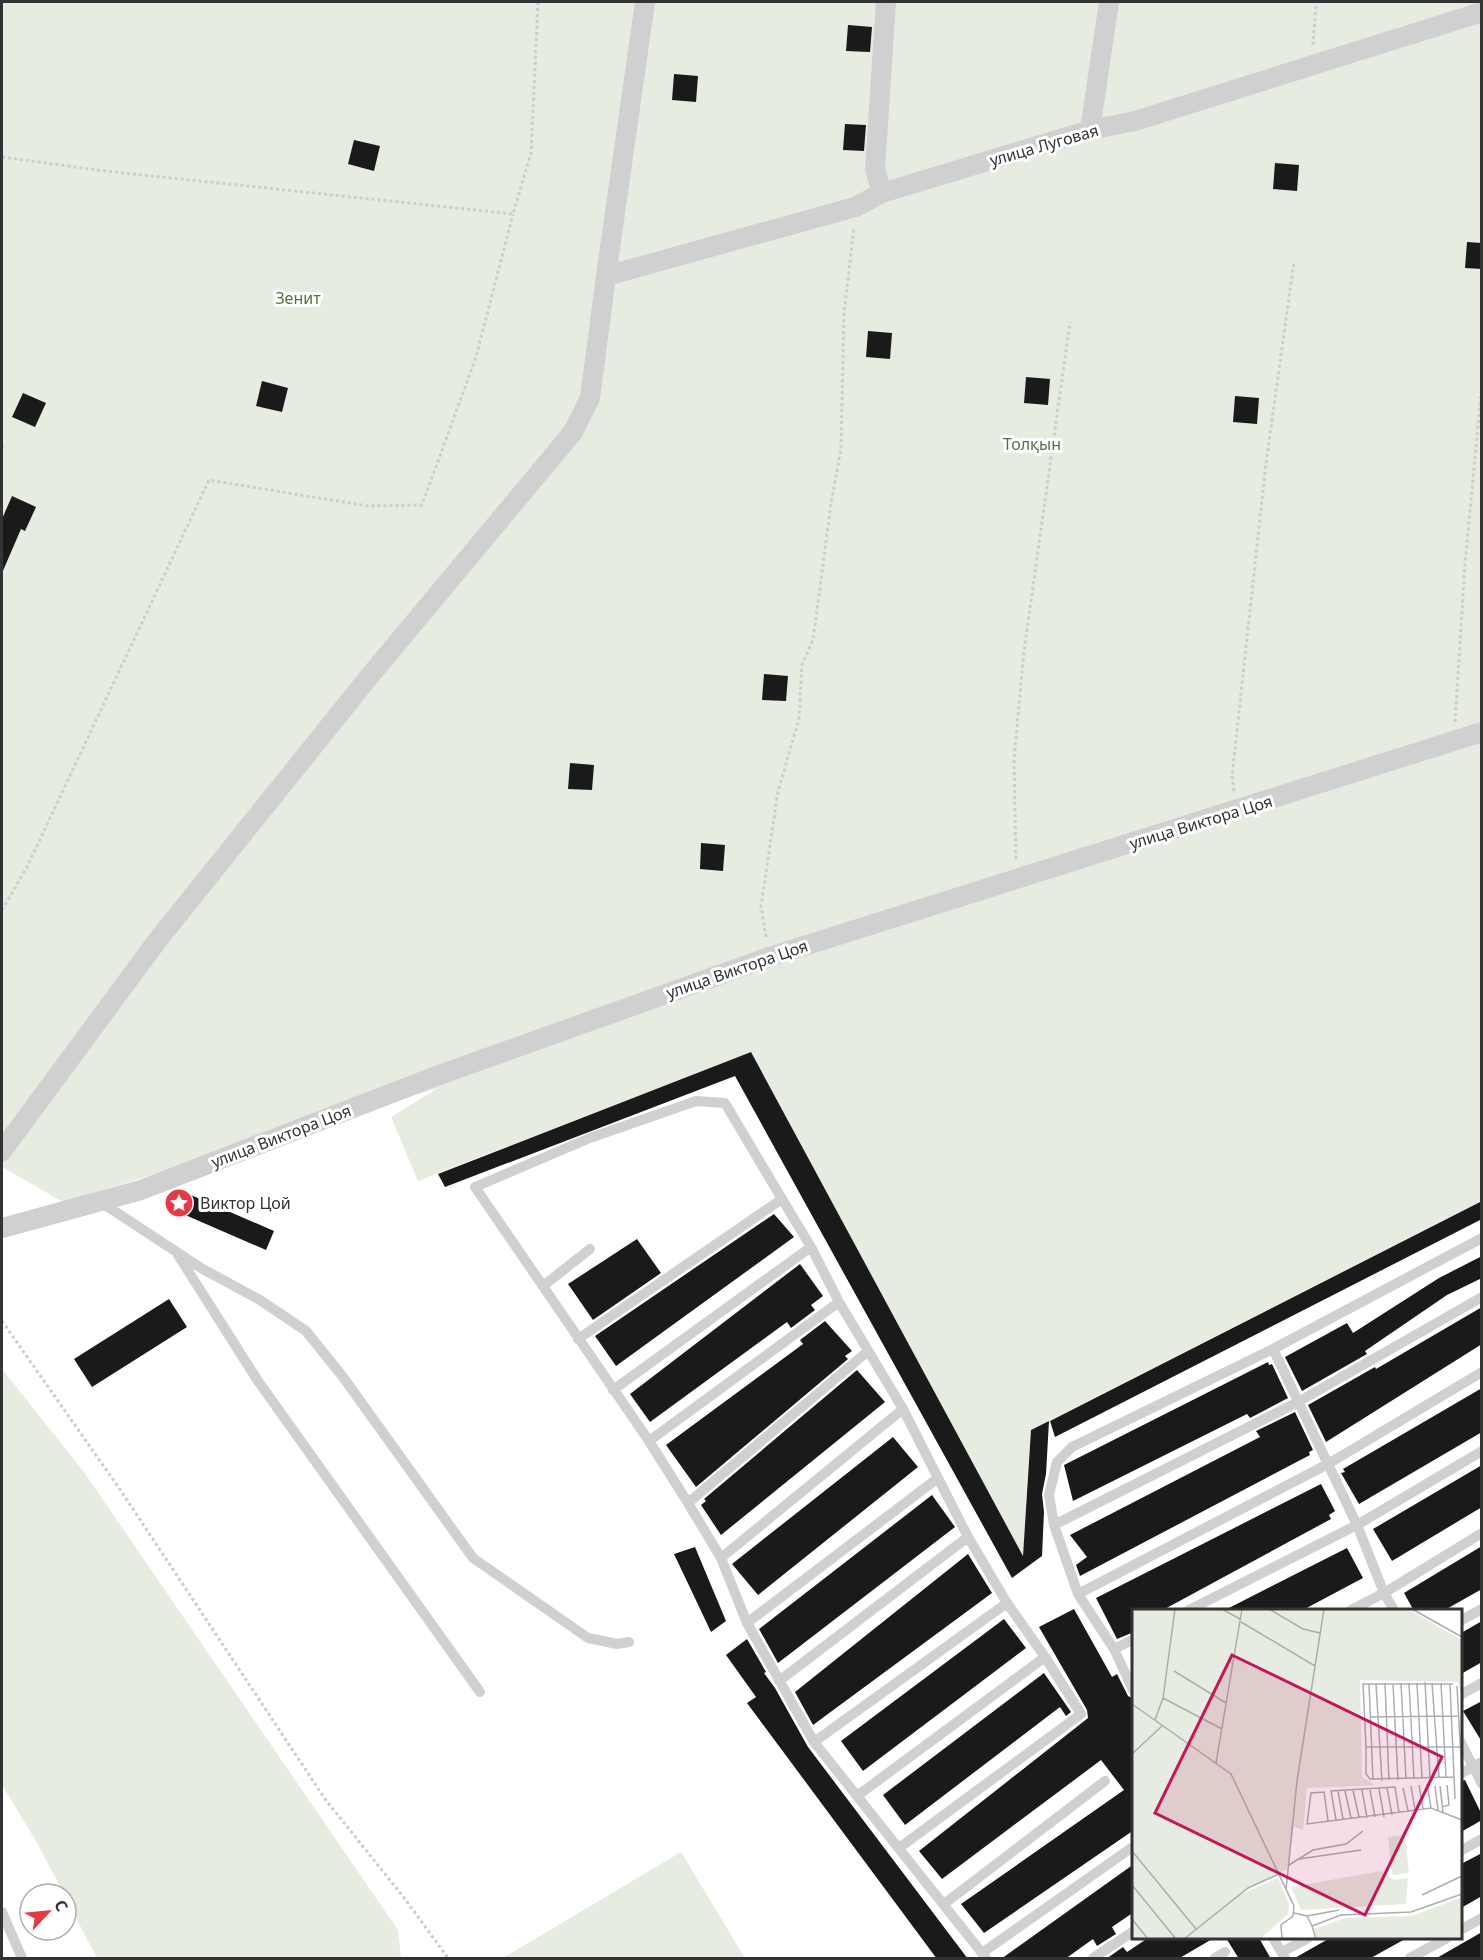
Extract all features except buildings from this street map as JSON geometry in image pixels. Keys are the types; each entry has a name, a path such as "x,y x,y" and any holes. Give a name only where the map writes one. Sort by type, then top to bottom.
{"street":[{"path":"2,1151 157,941 368,678 573,432 590,398 645,2"},
{"path":"882,193 875,169 886,2"},
{"path":"1090,130 1108,2"},
{"name":"улица Луговая","path":"606,276 855,207 882,193 1090,130 1135,122 1311,64 1482,12"},
{"name":"улица Виктора Цоя","path":"2,1228 141,1190 431,1078 769,957 1482,732"}],"lane":[{"path":"899,1848 1081,1714 1007,1603 968,1537 903,1409 867,1352 783,1199 725,1103 696,1101 590,1138 475,1187 649,1441 688,1503 721,1558 747,1623 814,1742 984,1956 1132,1847"},
{"path":"578,1339 783,1199"},
{"path":"99,1201 201,1268 260,1300 306,1331 343,1377 473,1558 588,1638 617,1644 629,1642"},
{"path":"1132,1688 1114,1649 1078,1594 1054,1525 1049,1495 1057,1462 1072,1447 1273,1349 1482,1238"},
{"path":"613,1390 810,1247"},
{"path":"543,1286 590,1249"},
{"path":"177,1252 258,1381 480,1692"},
{"path":"1054,1525 1298,1402 1482,1297"},
{"path":"649,1441 839,1302"},
{"path":"1273,1349 1357,1525 1384,1593 1393,1609"},
{"path":"688,1503 867,1352"},
{"path":"1078,1594 1328,1464 1482,1372"},
{"path":"721,1558 903,1409"},
{"path":"1193,1609 1357,1525 1482,1451"},
{"path":"747,1623 938,1478"},
{"path":"1355,1609 1482,1533"},
{"path":"779,1681 968,1537"},
{"path":"814,1742 1007,1603"},
{"path":"1462,1620 1482,1610"},
{"path":"1114,1649 1132,1640"},
{"path":"858,1796 1045,1657"},
{"path":"1462,1694 1482,1683"},
{"path":"1462,1742 1477,1764 1482,1784"},
{"path":"1462,1773 1477,1764"},
{"path":"944,1904 1105,1781"},
{"path":"1462,1850 1482,1839"},
{"path":"2,1912 22,1959"},
{"path":"1462,1929 1482,1918"},
{"path":"1094,1959 1132,1932"},
{"path":"1274,1939 1283,1956 1307,1939"},
{"path":"1410,1959 1445,1939"},
{"path":"1215,1959 1225,1952"}],"path":[{"path":"2,910 27,867 209,480 368,506 422,505 476,357 531,153 538,2"},
{"path":"1311,64 1316,2"},
{"path":"2,157 117,172 513,214"},
{"path":"769,957 761,906 778,791 799,719 802,666 813,640 831,504 841,448 844,314 855,207"},
{"path":"1237,811 1232,776 1266,463 1294,262"},
{"path":"1017,879 1014,759 1019,699 1070,322"},
{"path":"1454,741 1465,564 1482,383"},
{"path":"2,1321 121,1491 325,1799 405,1899 448,1959"}],"green space":[{"path":"2,2 1481,2 1481,1201 1031,1430 1023,1556 751,1052 418,1181 391,1117 438,1088 63,1202 2,1167"},
{"path":"2,1369 84,1472 398,1930 401,1958 97,1958 78,1922 78,1882 58,1882 2,1785"},
{"path":"681,1852 745,1958 503,1958"}],"place":[{"name":"Виктор Цой","path":"179,1203"}],"park label":[{"name":"Зенит","path":"298,298"},
{"name":"Толқын","path":"1032,444"}]}
